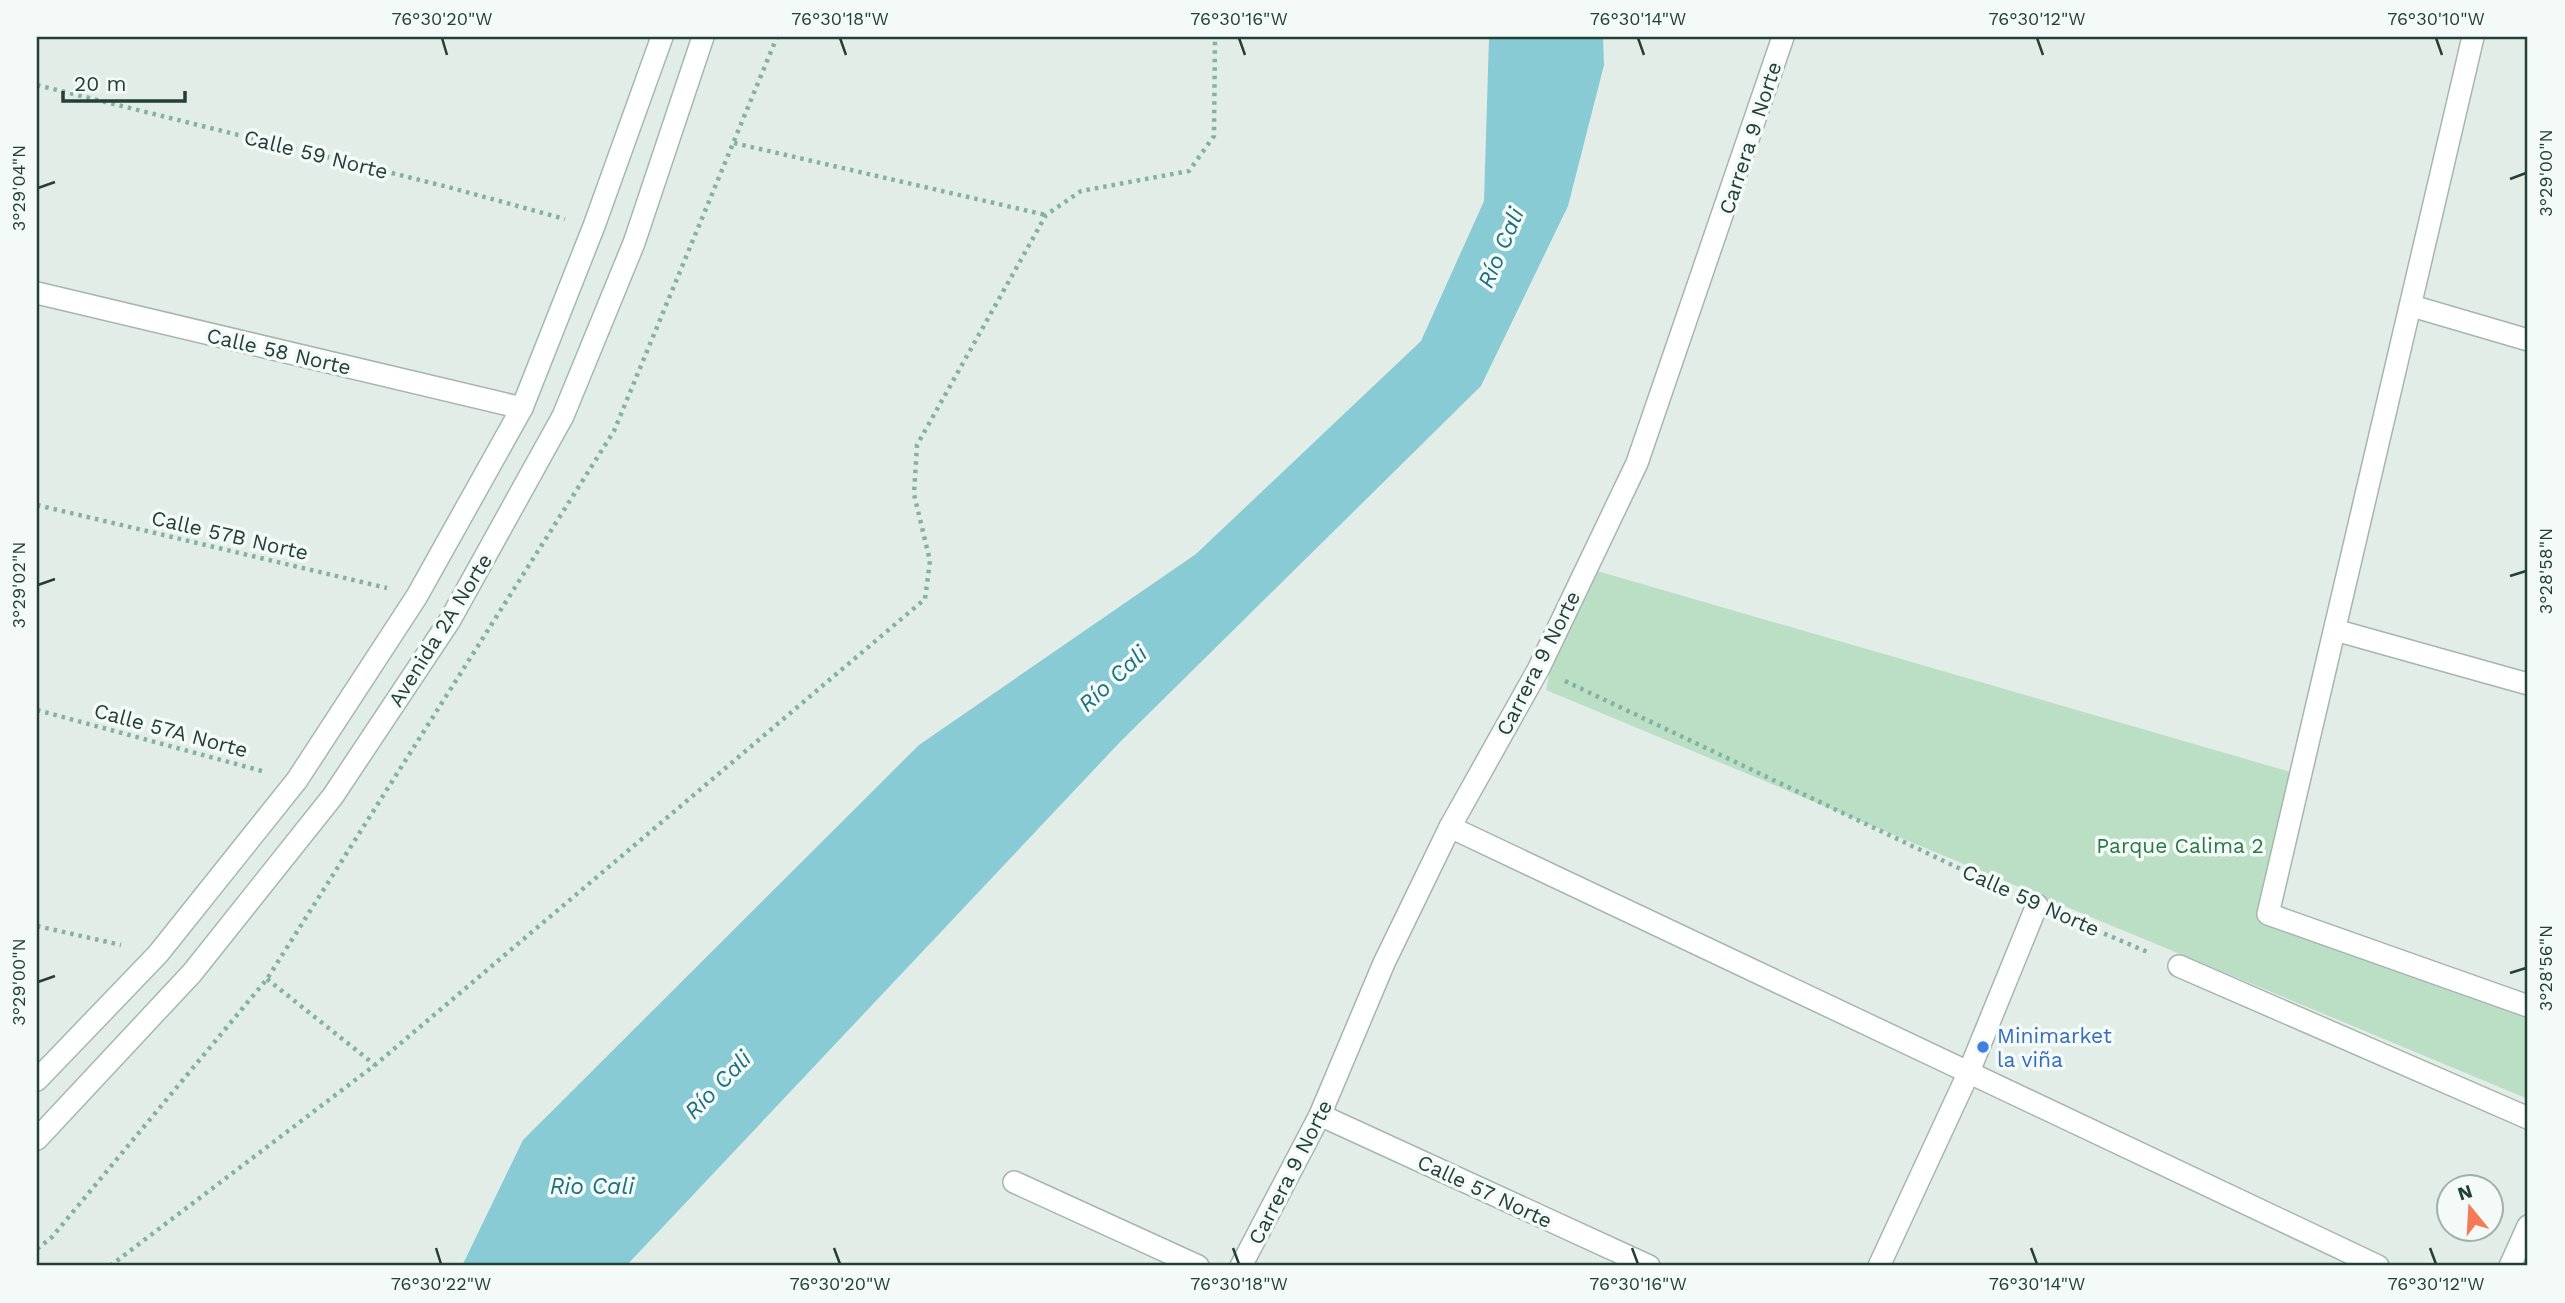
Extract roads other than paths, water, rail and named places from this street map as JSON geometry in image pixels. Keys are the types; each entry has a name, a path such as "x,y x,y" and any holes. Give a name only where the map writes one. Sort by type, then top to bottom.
{"street":[{"name":"Avenida 2A Norte","path":"37,1080 158,954 297,780 417,596 522,408 594,226 662,37"},
{"name":"Avenida 2A Norte","path":"37,1139 200,963 332,796 450,620 563,416 634,243 703,37"},
{"name":"Carrera 9 Norte","path":"1241,1266 1320,1115 1384,963 1450,827 1539,668 1637,463 1783,37"},
{"path":"2473,37 2268,914 2528,1006"},
{"name":"Calle 58 Norte","path":"37,293 522,408"},
{"path":"2412,306 2528,340"},
{"path":"2334,630 2528,684"},
{"path":"1450,827 2378,1266"},
{"path":"1879,1266 1968,1074 2037,905"},
{"path":"2179,966 2528,1118"},
{"name":"Calle 57 Norte","path":"1320,1115 1649,1266"},
{"path":"1014,1182 1198,1266"},
{"path":"2510,1266 2528,1226"}],"water":[{"name":"Rio Cali","path":"1489,37 1603,37 1604,65 1568,206 1481,386 1121,741 626,1266 462,1266 523,1140 919,745 1196,554 1421,341 1484,201"}],"place":[{"name":"Minimarket la viña","path":"1983,1047"}],"water label":[{"name":"Río Cali","path":"1501,248"},
{"name":"Río Cali","path":"1113,679"},
{"name":"Río Cali","path":"718,1085"}],"park label":[{"name":"Parque Calima 2","path":"2180,845"}]}
